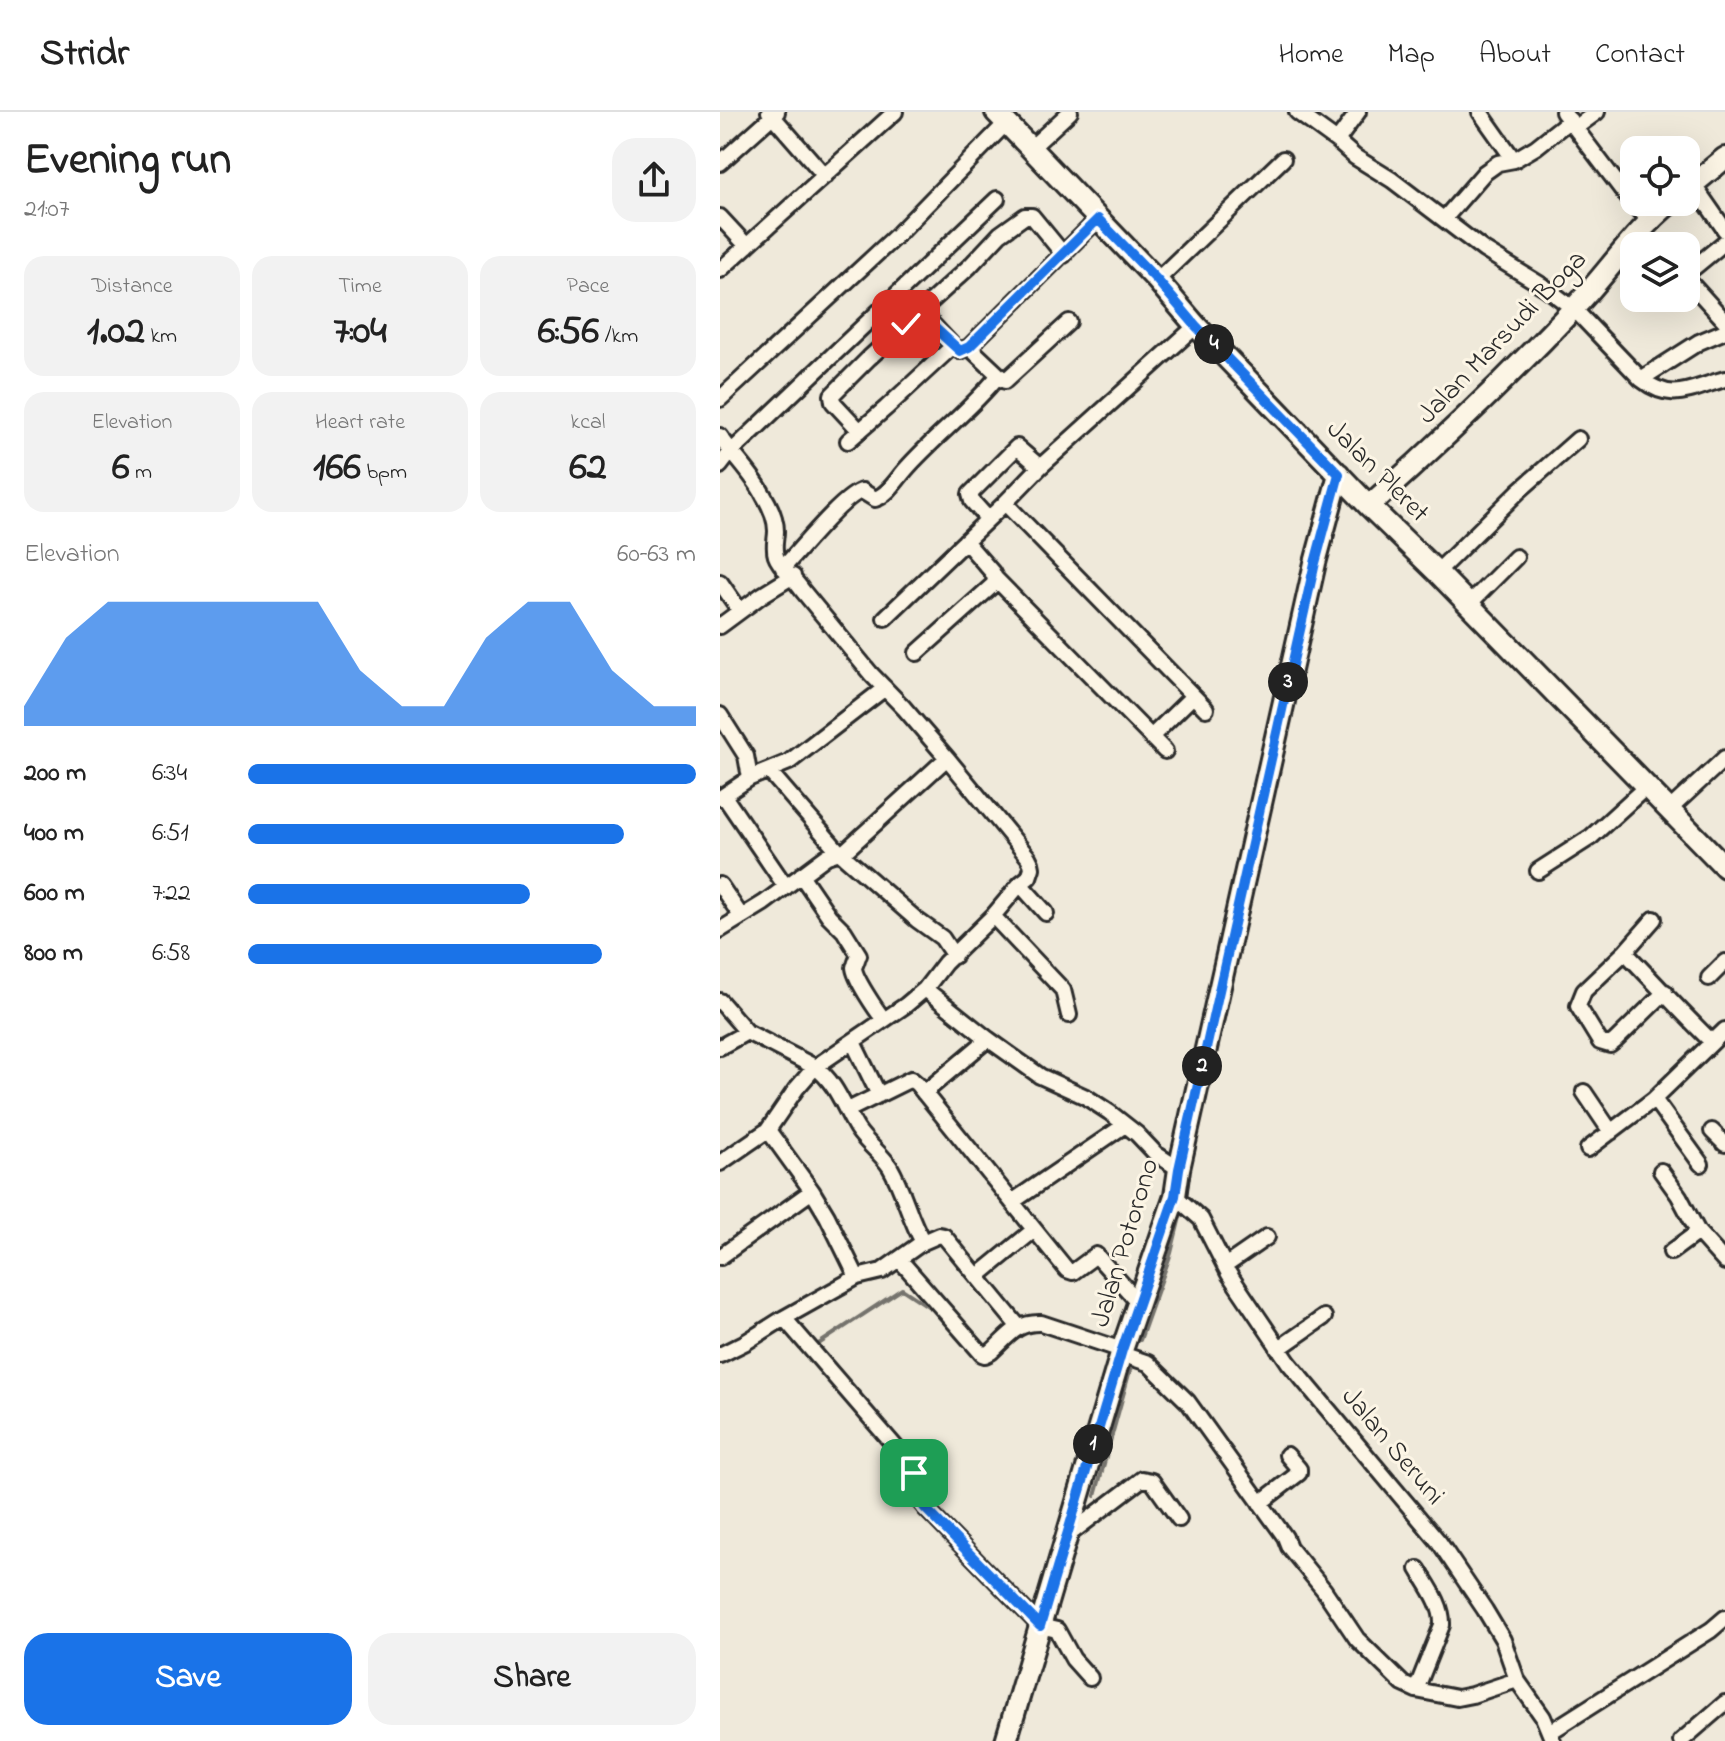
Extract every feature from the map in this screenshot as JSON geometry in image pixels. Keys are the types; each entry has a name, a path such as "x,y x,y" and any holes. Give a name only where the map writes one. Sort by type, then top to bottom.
{"street":[{"path":"720,270 895,112"},
{"path":"1031,148 1070,112"},
{"path":"1297,112 1484,250 1574,309 1654,389 1669,394 1725,379"},
{"path":"1337,141 1358,112"},
{"path":"1480,112 1514,160"},
{"path":"1444,219 1484,173 1498,163 1514,160 1536,147 1569,120 1597,112"},
{"path":"720,163 773,113 825,176"},
{"path":"720,399 897,235 1001,118"},
{"name":"Jalan Pleret","path":"1001,118 1369,506 1725,867"},
{"path":"1569,120 1629,199 1649,220"},
{"path":"1700,179 1725,158"},
{"path":"1157,280 1283,159"},
{"path":"720,466 730,453 997,199"},
{"path":"1700,199 1725,230"},
{"path":"953,346 854,436 833,402 832,395 1000,234 1025,216 1032,216 1064,255"},
{"name":"Jalan Marsudi Boga","path":"1369,506 1447,437 1574,309 1654,216"},
{"path":"720,217 747,246"},
{"path":"921,312 953,346 960,351 969,347 1098,219"},
{"path":"1700,264 1725,242"},
{"path":"1700,292 1725,321"},
{"path":"969,347 1005,381 1069,322"},
{"path":"885,618 1040,467 1196,326"},
{"path":"1641,379 1699,342 1725,331"},
{"path":"720,626 788,572 856,493 862,491 875,499 884,496 913,461 998,376"},
{"path":"720,436 766,498 776,530 775,554 788,572 851,650 947,758 1031,863 1029,877 945,963 925,989 815,1067 768,1130 720,1163"},
{"path":"1437,572 1519,491 1578,439"},
{"path":"988,519 972,501 970,494 1014,449 1018,448 1040,467"},
{"name":"Jalan Potorono","path":"1006,1741 1121,1352 1175,1196 1315,563 1339,474"},
{"path":"1005,503 1206,709"},
{"path":"965,541 995,578 1165,751"},
{"path":"1468,605 1516,557"},
{"path":"917,653 994,584 995,578"},
{"path":"720,582 740,611"},
{"path":"786,887 722,797 750,778 789,762 885,688"},
{"path":"1151,737 1192,697"},
{"path":"720,715 746,756 750,778"},
{"path":"720,930 764,903 827,856 841,853 947,758"},
{"path":"1670,809 1725,758"},
{"path":"769,771 841,853 942,938 954,956"},
{"path":"1538,871 1591,837 1647,786"},
{"path":"801,875 859,955 855,973 884,1020"},
{"path":"1020,884 1046,913"},
{"path":"720,885 741,916"},
{"path":"993,916 1063,990 1069,1015"},
{"path":"1654,919 1584,991 1578,1006 1600,1042 1610,1045 1665,992"},
{"path":"1625,952 1712,1042"},
{"path":"1709,978 1725,962"},
{"path":"925,989 1040,1076 1086,1097 1109,1112 1156,1154 1179,1169"},
{"path":"720,1001 747,1032 825,1074 858,1130 889,1166 923,1242"},
{"path":"1588,1149 1654,1099 1725,1030"},
{"path":"720,1047 747,1032"},
{"path":"924,1093 988,1039"},
{"path":"853,1042 879,1095"},
{"path":"848,1110 911,1079 1069,1272 1096,1255 1139,1303"},
{"path":"1584,1092 1611,1132"},
{"path":"1654,1099 1701,1164"},
{"path":"1012,1202 1125,1125"},
{"path":"768,1130 812,1191 857,1277"},
{"path":"1712,1131 1725,1144"},
{"path":"1661,1171 1679,1196 1698,1232 1725,1262"},
{"path":"720,1257 812,1191"},
{"name":"Jalan Seruni","path":"1175,1196 1201,1219 1243,1297 1278,1349 1439,1542 1503,1640 1517,1680 1543,1717 1552,1737"},
{"path":"978,1276 1034,1230"},
{"path":"1671,1252 1698,1232"},
{"path":"720,1355 857,1277 882,1271 923,1242 939,1235 944,1236 1018,1326"},
{"path":"1225,1266 1267,1237"},
{"path":"899,1259 982,1354 991,1352 1018,1326 1041,1323 1148,1363 1160,1373 1188,1402 1357,1639 1403,1684 1416,1690 1457,1698 1517,1680"},
{"path":"1278,1349 1324,1317"},
{"path":"784,1318 912,1466 912,1489 925,1508 1040,1626 1057,1630 1073,1659 1090,1678"},
{"path":"1260,1503 1299,1473 1287,1455"},
{"path":"1065,1537 1142,1479 1152,1481 1179,1519"},
{"path":"1416,1690 1442,1625 1440,1608 1418,1569"},
{"path":"1552,1737 1725,1618"},
{"path":"1681,1741 1725,1703"}],"waterway":[{"path":"1011,112 1089,195"},
{"path":"1181,294 1307,427"},
{"path":"1186,1196 1190,1163"},
{"path":"1140,1340 1171,1253 1182,1209"},
{"path":"817,1345 902,1289 937,1312"},
{"path":"1095,1496 1132,1363"},
{"path":"1140,1365 1185,1409"}],"route":[{"path":"906,324 921,312 953,346 960,351 969,347 1098,219 1339,474 1315,563 1175,1196 1122,1350 1040,1626 925,1508 912,1489 914,1473"}]}
